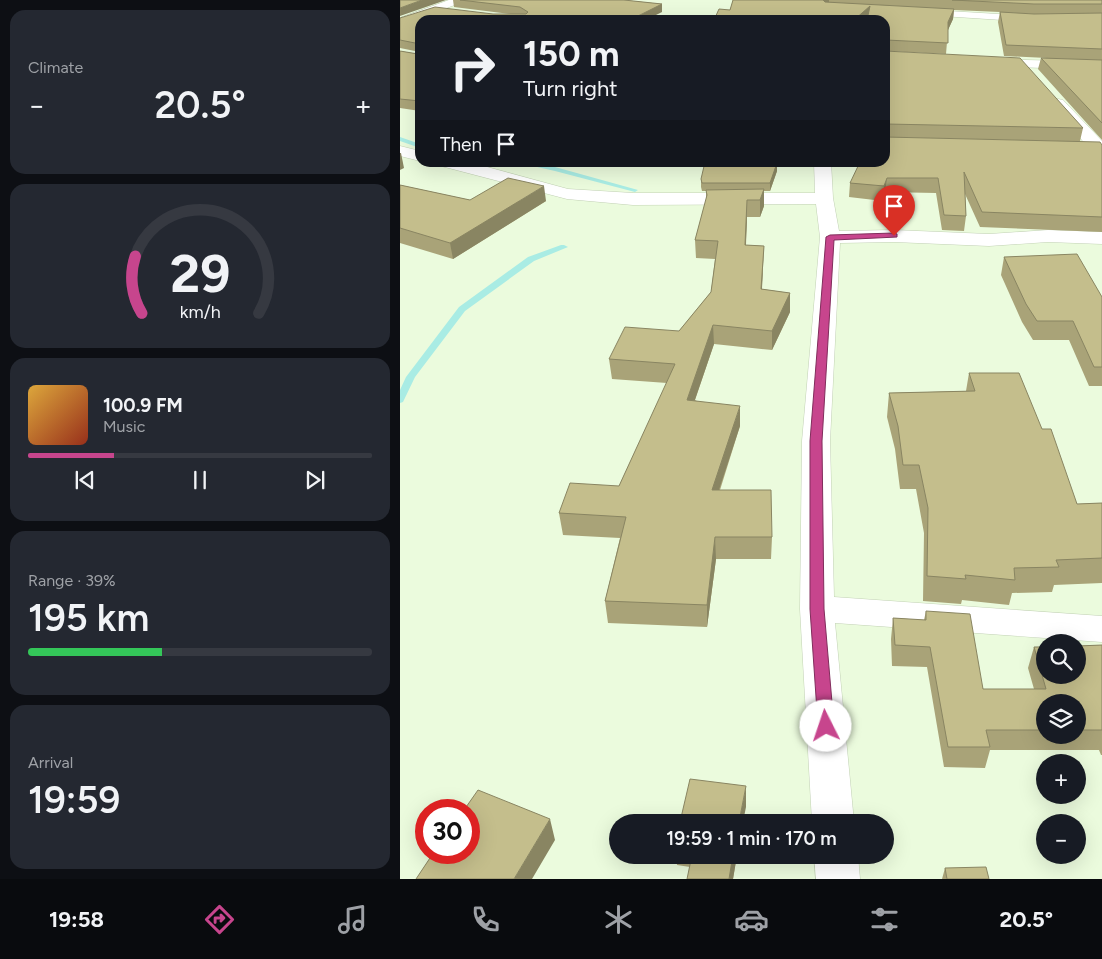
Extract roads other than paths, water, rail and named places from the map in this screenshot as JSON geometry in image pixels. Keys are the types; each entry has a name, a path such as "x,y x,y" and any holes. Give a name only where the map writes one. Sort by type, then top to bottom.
{"street":[{"path":"418,15 459,0"},
{"path":"434,9 463,13"},
{"path":"901,11 1032,19 1102,18"},
{"path":"400,22 415,16"},
{"path":"977,62 1102,66"},
{"path":"1024,64 1037,79"},
{"path":"1049,93 1093,143 1102,148"},
{"path":"1072,147 1102,148"},
{"path":"400,151 415,155"},
{"path":"466,167 567,194 633,199 824,198"},
{"path":"822,167 824,198 830,237 816,441 817,609 832,814"},
{"path":"830,237 894,236 988,240 1048,236 1102,238"},
{"path":"817,609 1102,629"},
{"path":"837,864 838,879"}],"waterway":[{"path":"400,139 415,144"},
{"path":"544,167 635,190"},
{"path":"400,400 411,377 462,309 531,259 564,247"}]}
